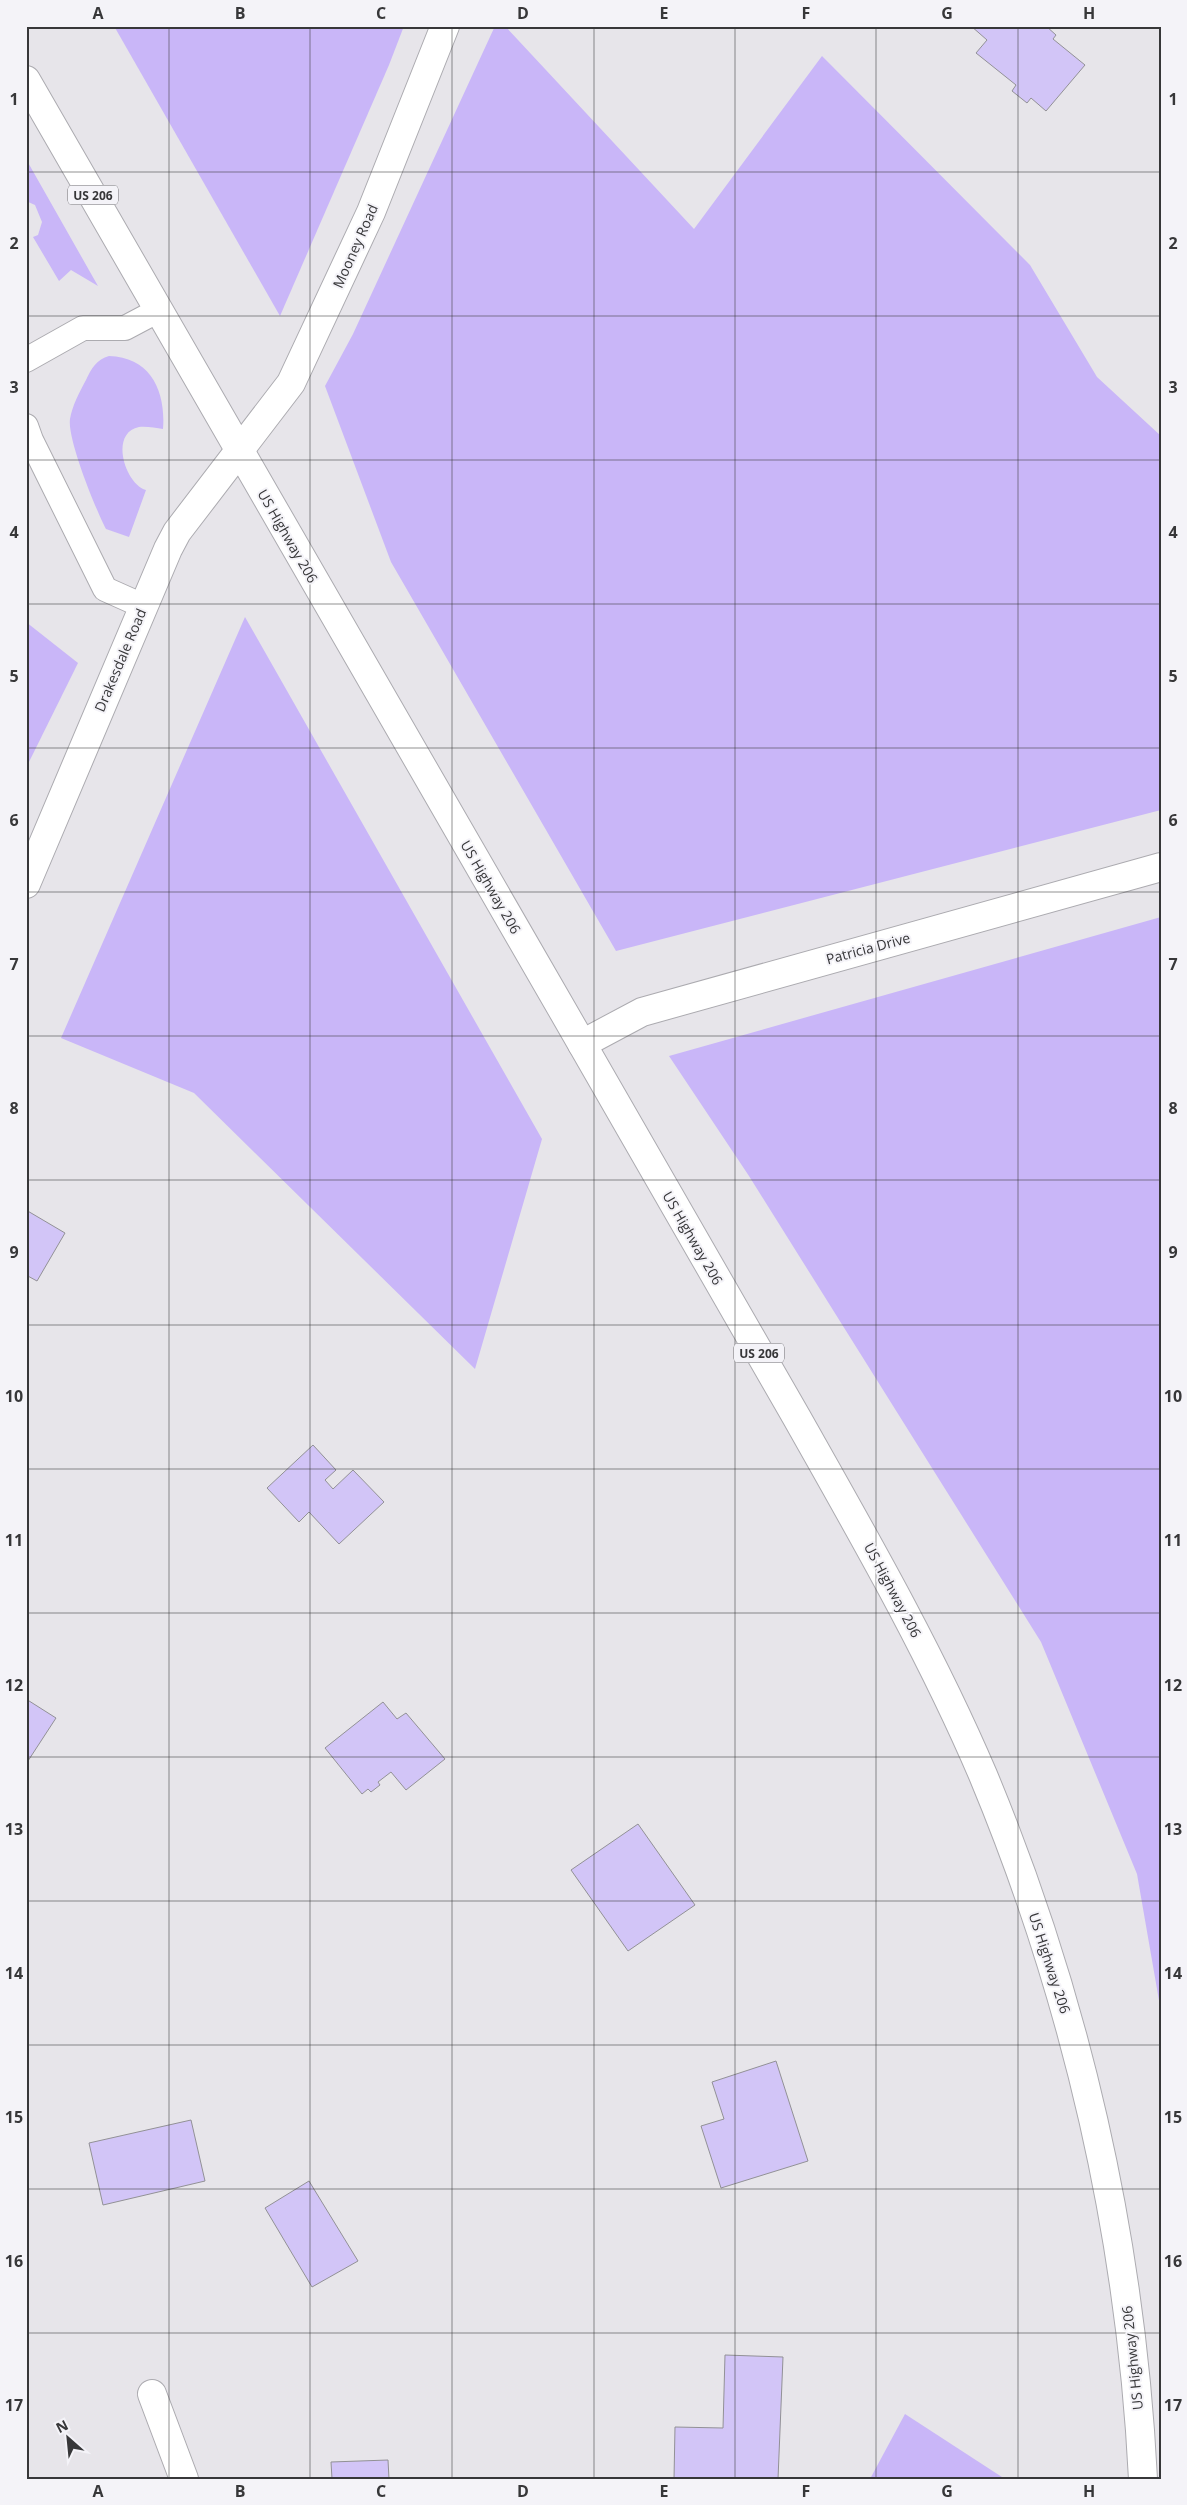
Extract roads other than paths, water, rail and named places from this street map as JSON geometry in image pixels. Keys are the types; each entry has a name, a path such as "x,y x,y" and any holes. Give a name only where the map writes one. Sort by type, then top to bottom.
{"main road":[{"name":"Mooney Road","path":"240,451 291,383 310,345 371,212 445,26"},
{"name":"US Highway 206","path":"26,81 872,1550 953,1708 1010,1844 1067,2016 1094,2123 1116,2235 1127,2309 1136,2382 1143,2479"},
{"name":"Drakesdale Road","path":"26,884 143,606 177,532 240,451"},
{"name":"Patricia Drive","path":"582,1044 642,1012 853,952 1000,914 1161,867"},
{"path":"152,2394 184,2479"}],"lane":[{"path":"26,360 83,328 125,328 159,310"},
{"path":"26,426 31,440 105,589 143,606"}]}
